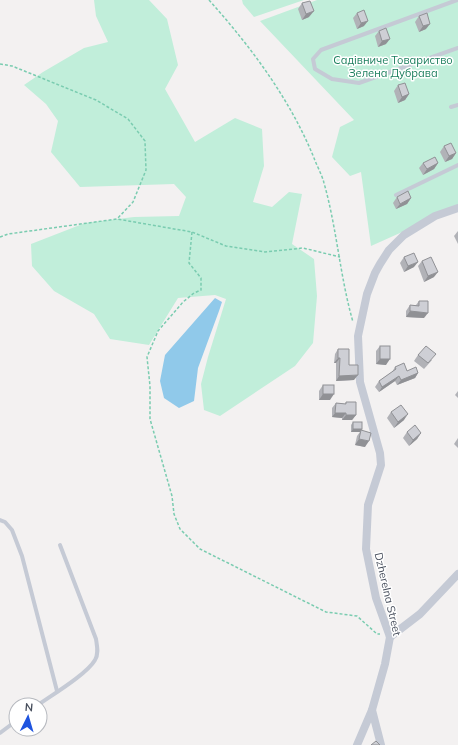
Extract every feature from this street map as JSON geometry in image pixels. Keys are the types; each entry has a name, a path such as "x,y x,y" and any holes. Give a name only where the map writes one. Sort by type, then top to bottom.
{"street":[{"name":"Dzherelna Street","path":"357,745 372,710 385,664 390,637 376,598 366,549 368,505 381,465 380,453 360,382 358,336 367,294 375,272 389,250 404,235 435,216 458,208"},
{"path":"390,637 420,614 458,574"},
{"path":"372,710 381,745"}],"lane":[{"path":"457,0 321,50 312,59 315,69 332,79 360,83 458,48"},
{"path":"451,107 458,105"},
{"path":"396,195 458,165"},
{"path":"0,520 5,522 12,530 22,556 57,691"},
{"path":"48,698 88,668 95,660 98,652 96,639 60,545"}],"path":[{"path":"209,0 251,52 287,103 307,142 324,182 340,257 347,302 358,336"},
{"path":"0,64 12,66 96,100 128,119 145,141 146,170 133,202 117,219"},
{"path":"0,237 8,234 117,219 192,232 226,246 264,252 303,248 340,257"},
{"path":"192,232 189,263 201,278 201,290 194,293 183,302 158,331 147,357 150,386 150,419 172,496 174,514 180,529 200,549 326,612 357,616 378,634 390,637"}],"green space":[{"path":"94,0 149,0 167,19 178,65 165,89 195,142 235,118 262,129 264,166 253,202 272,207 289,192 302,194 292,244 314,259 317,296 313,343 295,366 220,416 204,410 201,384 226,299 215,295 178,298 149,345 110,339 94,314 54,291 32,266 31,244 85,223 134,217 179,216 186,197 174,184 80,187 51,152 58,121 46,104 24,85 84,48 108,42 96,16"},
{"path":"242,0 304,0 254,17 243,4"},
{"name":"Садівниче Товариство Зелена Дубрава","path":"317,0 458,0 458,207 371,246 361,172 350,176 332,157 340,127 354,120 260,21"}],"water":[{"path":"215,298 222,302 198,368 194,401 179,408 164,398 160,381 165,355"}],"building":[{"path":"310,1 314,11 306,14 302,3"},
{"path":"364,10 368,21 361,23 357,13"},
{"path":"427,13 430,24 423,26 419,16"},
{"path":"386,28 390,39 382,41 379,31"},
{"path":"405,83 409,94 402,97 398,85"},
{"path":"451,143 456,153 449,156 444,146"},
{"path":"435,157 438,163 427,169 423,163"},
{"path":"408,191 411,198 400,204 397,197"},
{"path":"414,253 418,262 408,266 404,257"},
{"path":"431,257 438,272 428,276 422,261"},
{"path":"419,301 428,301 428,313 410,311 410,305 419,306"},
{"path":"380,346 390,346 390,359 380,359"},
{"path":"426,346 436,354 428,363 418,355"},
{"path":"338,349 349,349 349,365 358,365 358,375 339,376 340,358 338,358"},
{"path":"404,363 407,371 416,367 418,373 401,380 399,376 382,387 379,381 396,369 395,367"},
{"path":"323,385 334,385 334,394 323,394"},
{"path":"346,402 356,402 356,415 335,413 336,403 346,404"},
{"path":"401,405 408,414 398,422 391,412"},
{"path":"353,422 362,422 362,429 353,429"},
{"path":"415,425 421,433 413,440 407,432"},
{"path":"361,430 371,433 369,441 359,439"},
{"path":"376,741 380,745 371,745"}]}
